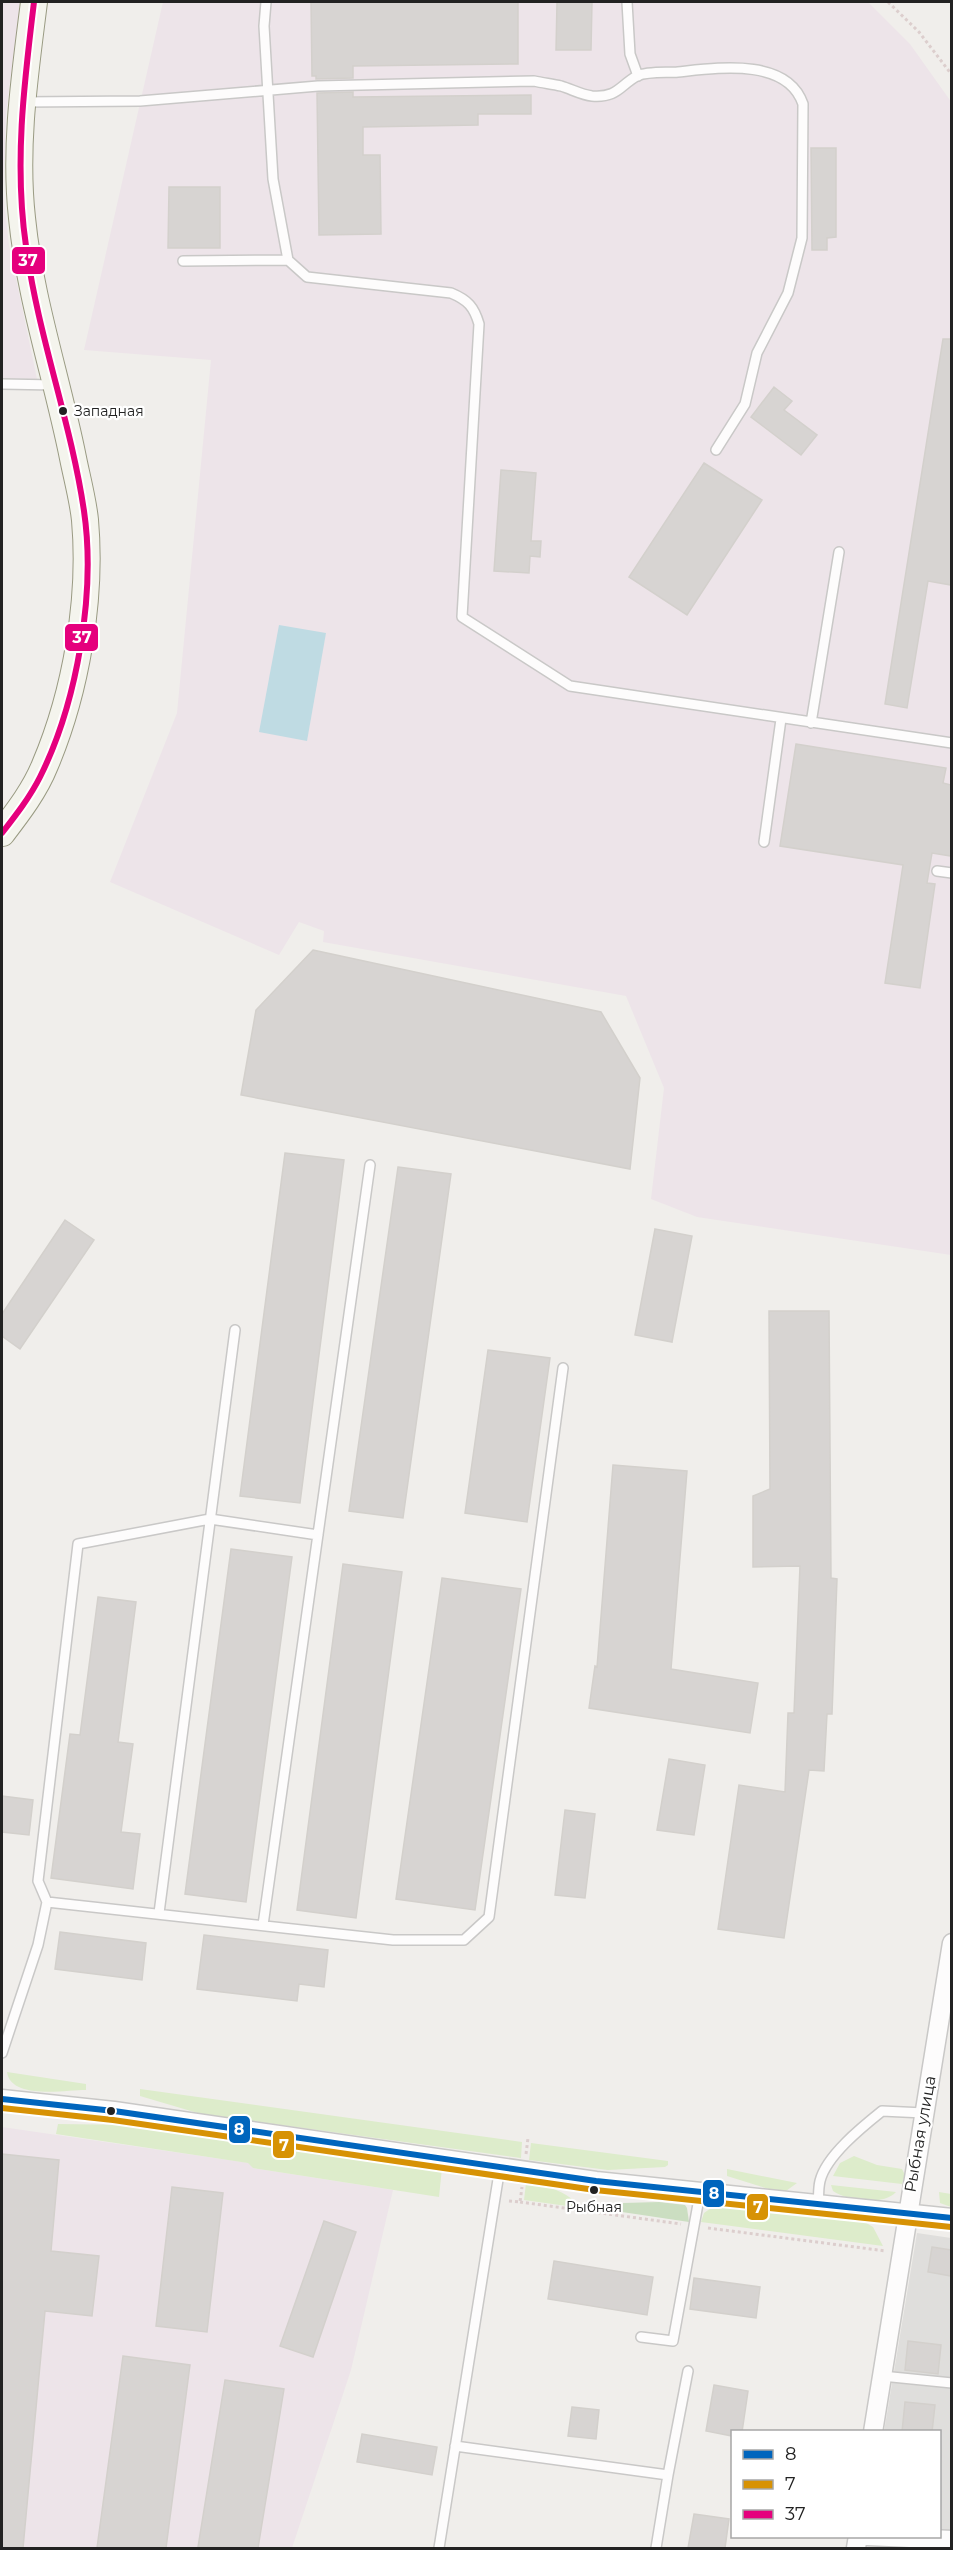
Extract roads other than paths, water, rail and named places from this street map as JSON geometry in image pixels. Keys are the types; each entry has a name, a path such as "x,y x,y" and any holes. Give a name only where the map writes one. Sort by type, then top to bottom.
{"main road":[{"path":"2,833 30,794 45,766 66,705 82,620 85,520 27,254 15,186 21,102 34,2"}],"street":[{"name":"Рыбная улица","path":"873,2430 951,1943"},
{"path":"2,2099 114,2111 500,2167 700,2193 951,2218"},
{"path":"910,2538 951,2540"}],"lane":[{"path":"266,2 264,26 273,179 288,260 307,277 451,293 464,298 474,309 479,324 480,342 462,617 570,686 951,743"},
{"path":"627,2 630,54 638,76"},
{"path":"21,102 140,101 318,86 534,81 592,96 618,92 638,76 728,66 763,71 791,85 800,96 802,104 802,238 788,293 757,353 745,404 717,450"},
{"path":"183,261 288,260"},
{"path":"2,384 57,385"},
{"path":"812,723 839,552"},
{"path":"764,842 781,719"},
{"path":"938,871 951,873"},
{"path":"263,1925 370,1165"},
{"path":"159,1913 235,1330"},
{"path":"47,1902 393,1940 464,1940 489,1917 563,1368"},
{"path":"2,2053 38,1945 47,1902 38,1881 78,1544 210,1519 318,1535"},
{"path":"818,2205 820,2180 837,2152 858,2130 882,2111 924,2113"},
{"path":"439,2548 500,2167"},
{"path":"641,2337 673,2341 700,2193"},
{"path":"656,2548 688,2372"},
{"path":"882,2376 951,2383"},
{"path":"455,2446 668,2475"}],"water":[{"path":"279,625 326,633 307,741 259,732"}],"place":[{"name":"Западная","path":"63,411"},
{"name":"Рыбная","path":"594,2190"}]}
